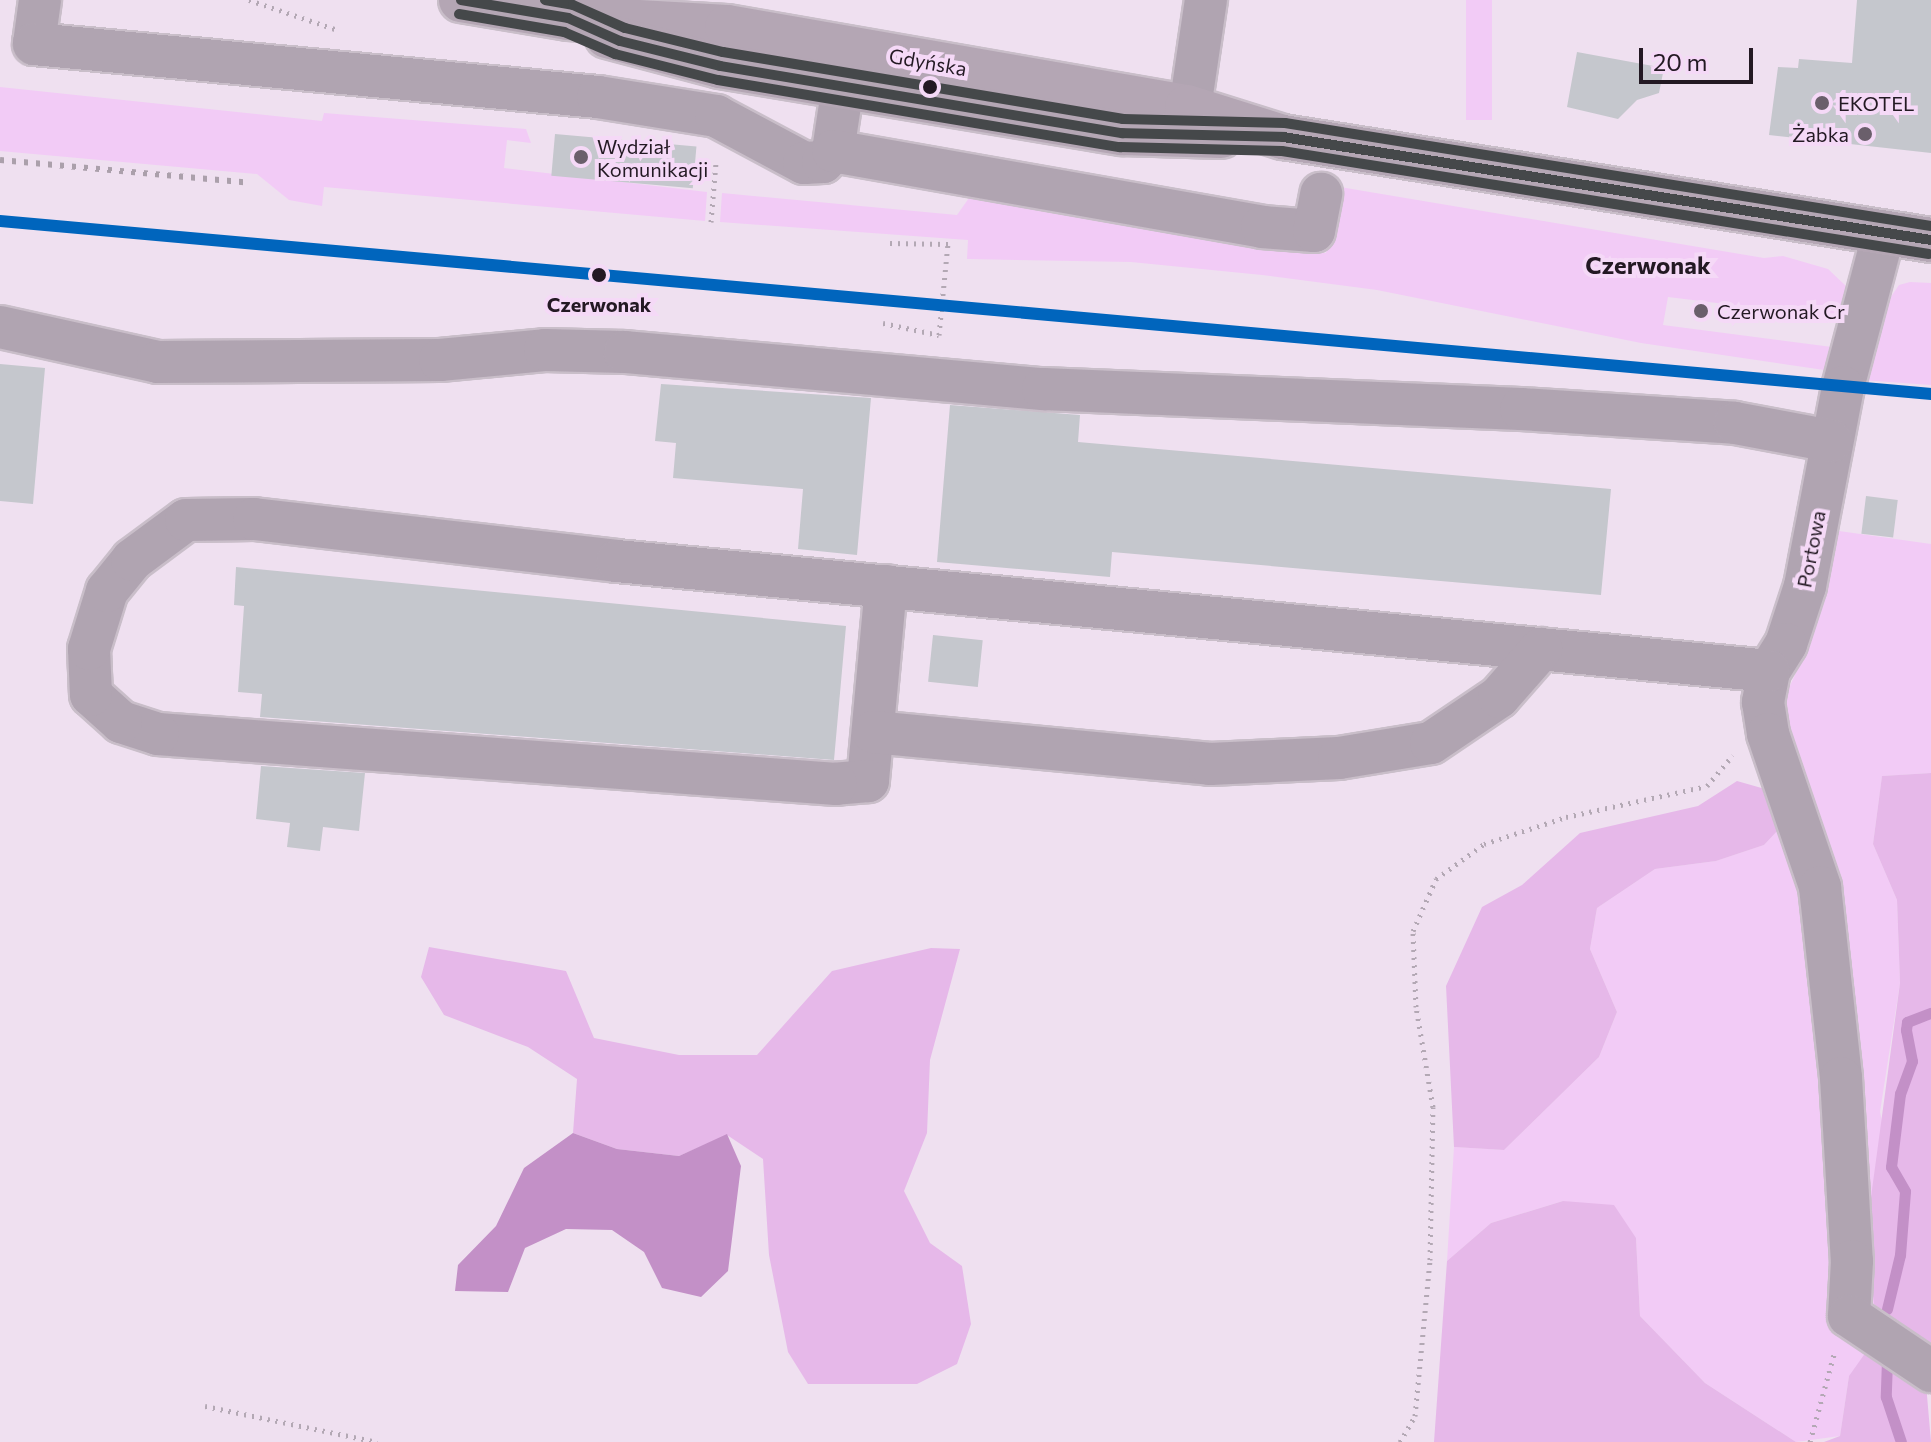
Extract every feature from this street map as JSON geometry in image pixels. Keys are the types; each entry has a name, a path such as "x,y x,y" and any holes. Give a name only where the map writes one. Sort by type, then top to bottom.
{"main road":[{"name":"Gdyńska","path":"461,0 727,27 873,52 1187,121 1883,236 1931,240"},
{"name":"Gdyńska","path":"569,9 634,45 843,86 1122,133 1187,121"}],"street":[{"path":"40,0 17,42 598,97 716,116 804,163 823,162 833,151 843,86 873,52"},
{"path":"1187,121 1206,0"},
{"path":"833,151 1262,227 1314,231 1321,194"},
{"name":"Portowa","path":"1766,686 1786,644 1805,586 1831,441 1883,236"},
{"path":"0,327 158,362 440,360 545,350 625,352 1043,389 1505,408 1735,423 1831,441"},
{"path":"886,586 868,781 836,784 158,734 121,722 91,695 89,649 107,591 132,560 186,520 254,519 886,586 1541,649 1766,686 1768,734 1820,887 1841,1078 1852,1261 1849,1316 1931,1371"},
{"path":"873,732 1210,764 1339,758 1431,743 1499,697 1541,649"}],"path":[{"path":"711,222 717,151"},
{"path":"883,323 939,335 948,244 890,243"},
{"path":"1400,1442 1415,1416 1431,1244 1433,1107 1416,1007 1413,931 1436,879 1484,844 1566,817 1707,786 1731,758 1766,686"},
{"path":"1810,1442 1849,1316"},
{"path":"205,1406 377,1442"}],"shaded area":[{"path":"1466,0 1492,0 1492,120 1466,120"},
{"path":"0,87 322,121 324,113 526,129 531,143 507,140 504,168 707,192 705,221 324,187 322,206 289,200 257,174 0,151"},
{"path":"1340,187 1764,258 1783,256 1828,269 1847,287 1839,318 1668,297 1663,325 1832,347 1824,370 1641,343 1377,290 1131,262 967,259 968,240 720,222 722,193 957,215 969,198 1326,253"},
{"path":"1931,283 1931,385 1861,380 1888,301 1899,285"},
{"path":"1832,530 1931,544 1931,773 1882,776 1873,844 1897,900 1900,983 1880,1112 1931,1354 1931,1394 1926,1384 1849,1376 1840,1436 1796,1442 1705,1383 1640,1316 1636,1238 1563,1201 1491,1223 1447,1261 1454,1147 1504,1150 1599,1057 1617,1012 1590,949 1597,908 1655,869 1716,861 1764,845 1781,827 1784,699 1809,644"},
{"path":"1931,773 1931,1354 1874,1304 1866,1234 1900,983 1897,900 1873,844 1882,776"},
{"path":"1737,781 1765,789 1781,827 1764,845 1716,861 1655,869 1597,908 1590,949 1617,1012 1599,1057 1504,1150 1454,1147 1446,986 1482,907 1522,885 1580,833 1698,806"},
{"path":"429,947 566,971 594,1038 679,1055 757,1055 832,971 931,948 960,949 930,1060 927,1133 904,1191 930,1243 962,1266 971,1324 957,1364 917,1384 808,1384 788,1352 769,1255 763,1159 727,1135 679,1156 617,1149 573,1133 577,1079 528,1047 444,1015 421,977"},
{"path":"573,1133 617,1149 679,1156 727,1134 741,1166 728,1271 701,1297 662,1288 644,1252 612,1230 566,1229 525,1248 508,1292 455,1291 458,1265 496,1226 524,1168"},
{"path":"1563,1201 1614,1205 1636,1238 1640,1316 1705,1383 1796,1442 1434,1442 1447,1261 1491,1223"},
{"path":"1866,1352 1926,1384 1931,1442 1824,1442 1840,1436 1849,1376"}],"building":[{"path":"1857,0 1931,0 1931,153 1769,135 1778,67 1798,68 1799,59 1852,63"},
{"path":"1577,52 1664,68 1659,93 1637,100 1618,119 1567,107"},
{"path":"555,134 696,146 693,188 551,176"},
{"path":"0,364 45,368 33,504 0,501"},
{"path":"661,384 871,398 857,555 798,549 803,489 673,478 676,443 655,441"},
{"path":"950,405 1080,415 1078,442 1611,489 1601,595 1112,552 1110,577 937,562"},
{"path":"1866,496 1898,500 1893,538 1861,534"},
{"path":"236,567 846,626 834,760 260,717 262,694 238,692 244,606 234,605"},
{"path":"933,635 983,640 978,687 928,682"},
{"path":"261,766 365,773 359,831 323,827 320,851 287,847 290,823 256,819"}],"waterway":[{"path":"1887,1309 1900,1255 1905,1191 1891,1167 1900,1094 1912,1061 1907,1022 1931,1013"},
{"path":"1887,1360 1886,1397 1901,1442"}],"railway":[{"path":"0,160 244,182"}],"transit line":[{"path":"461,0 568,18 620,41 720,66 1122,133 1283,137 1931,240"},
{"path":"545,0 573,5 625,28 723,52 1123,119 1285,123 1931,226"},
{"path":"459,14 564,32 615,54 718,80 1120,147 1282,151 1929,254"},
{"path":"0,221 1931,394"}],"place":[{"name":"EKOTEL","path":"1822,103"},
{"name":"Żabka","path":"1865,134"},
{"name":"Wydział Komunikacji","path":"581,157"},
{"name":"Czerwonak","path":"599,275"},
{"name":"Czerwonak Cr","path":"1701,311"}],"district":[{"name":"Czerwonak","path":"1648,265"}]}
